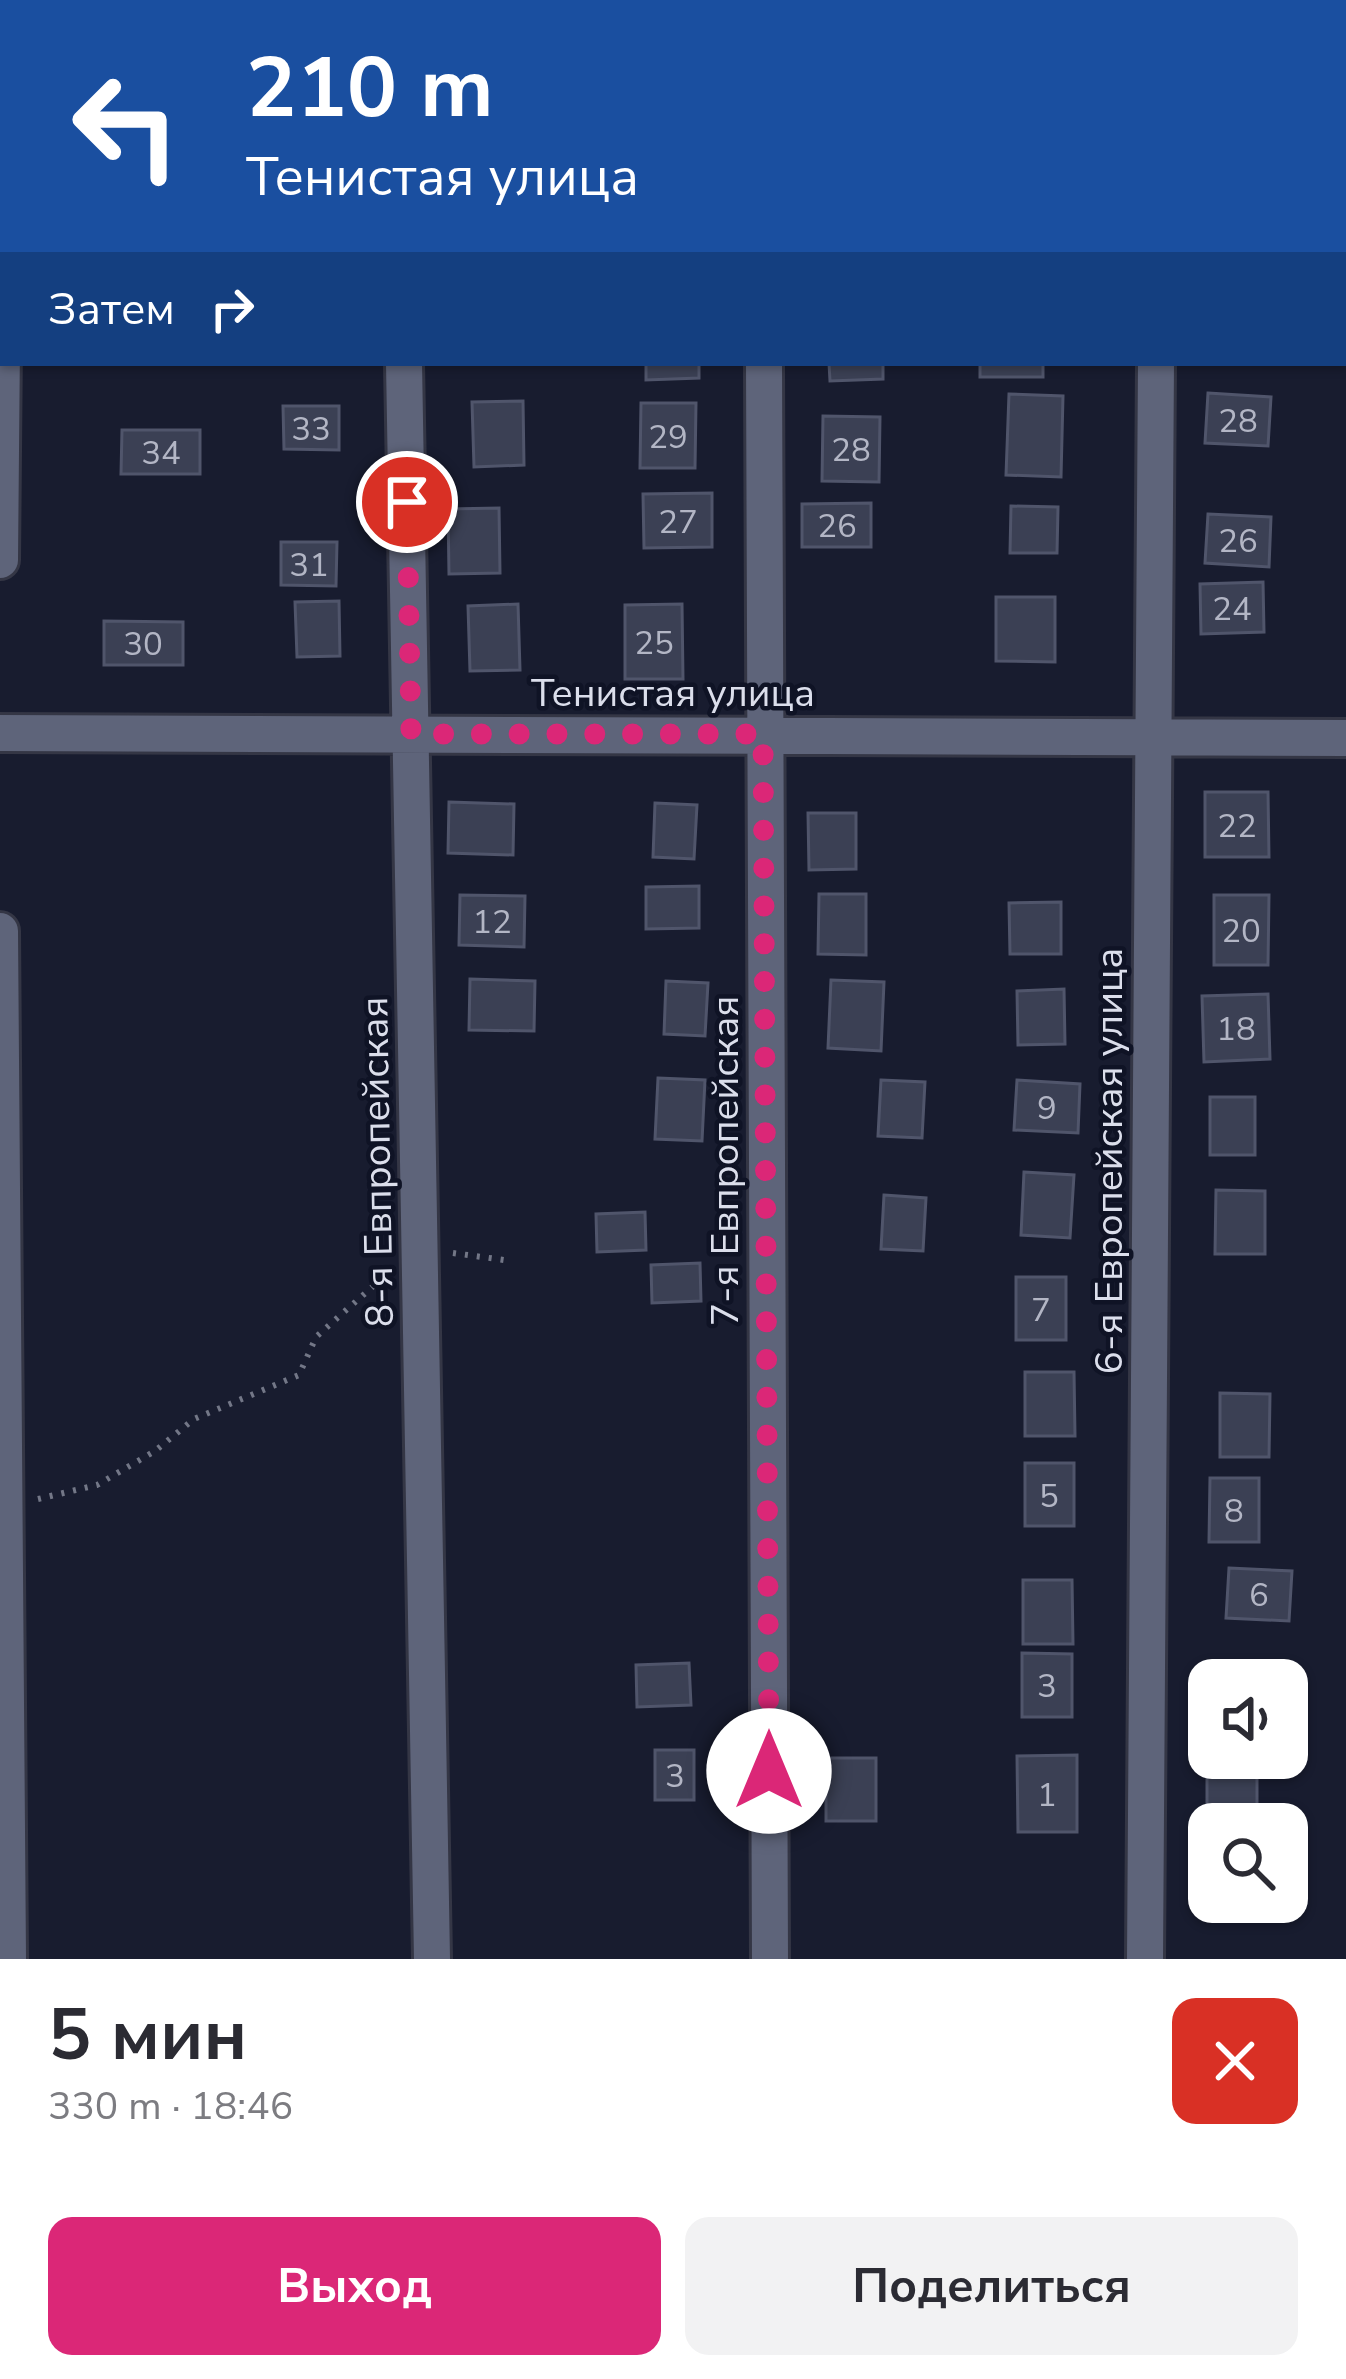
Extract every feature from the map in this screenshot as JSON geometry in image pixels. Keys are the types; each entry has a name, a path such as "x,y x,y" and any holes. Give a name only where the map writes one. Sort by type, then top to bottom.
{"street":[{"path":"0,560 2,366"},
{"name":"8-я Евпропейская","path":"404,366 432,1959"},
{"name":"7-я Евпропейская","path":"764,366 770,1959"},
{"name":"6-я Европейская улица","path":"1144,1959 1156,366"},
{"name":"Тенистая улица","path":"0,733 1346,738"},
{"path":"0,931 8,1959"}],"path":[{"path":"4,1507 97,1485 155,1451 194,1419 299,1375 316,1337 420,1248 504,1260"}],"building":[{"path":"646,366 699,366 699,378 646,380"},
{"path":"829,366 883,366 883,379 830,381"},
{"path":"980,366 1043,366 1043,377 980,377"},
{"path":"1208,393 1271,397 1268,446 1205,443"},
{"path":"1009,394 1063,396 1061,477 1006,475"},
{"path":"523,401 524,465 474,467 472,402"},
{"path":"641,403 696,403 695,468 640,468"},
{"path":"283,406 339,406 339,450 284,449"},
{"path":"823,416 880,417 879,482 822,481"},
{"path":"122,430 200,430 200,474 121,474"},
{"path":"712,493 712,547 644,548 643,494"},
{"path":"871,503 871,547 802,547 802,504"},
{"path":"1011,506 1058,507 1057,553 1010,553"},
{"path":"499,508 500,573 449,574 448,509"},
{"path":"1208,514 1271,517 1269,567 1205,563"},
{"path":"281,542 337,542 336,586 281,585"},
{"path":"1263,582 1264,632 1201,634 1200,584"},
{"path":"996,597 1055,597 1055,662 996,661"},
{"path":"339,601 340,656 297,657 295,602"},
{"path":"518,604 520,670 470,671 468,606"},
{"path":"682,604 683,679 625,679 625,605"},
{"path":"104,621 183,622 183,665 104,665"},
{"path":"1205,792 1268,792 1269,857 1205,857"},
{"path":"449,802 514,804 513,855 448,853"},
{"path":"655,803 697,805 694,859 653,857"},
{"path":"808,813 856,813 856,869 809,870"},
{"path":"699,886 699,928 646,929 646,887"},
{"path":"819,894 866,894 866,955 818,954"},
{"path":"460,895 525,896 524,947 459,945"},
{"path":"1214,895 1269,895 1268,965 1214,965"},
{"path":"1061,902 1061,954 1010,954 1009,903"},
{"path":"470,979 535,981 534,1031 469,1030"},
{"path":"831,980 884,982 881,1051 828,1048"},
{"path":"666,981 708,983 705,1036 664,1034"},
{"path":"1064,989 1065,1044 1018,1045 1017,991"},
{"path":"1268,994 1270,1059 1204,1062 1202,996"},
{"path":"658,1078 705,1080 702,1141 655,1139"},
{"path":"881,1080 925,1082 922,1138 878,1136"},
{"path":"1017,1080 1080,1084 1078,1133 1014,1130"},
{"path":"1210,1097 1255,1097 1255,1155 1210,1155"},
{"path":"1024,1172 1074,1175 1070,1238 1021,1235"},
{"path":"1216,1190 1265,1191 1265,1254 1215,1254"},
{"path":"884,1195 926,1198 923,1251 881,1249"},
{"path":"645,1212 646,1250 597,1252 596,1214"},
{"path":"700,1263 701,1301 652,1303 651,1265"},
{"path":"1016,1277 1066,1277 1066,1340 1016,1340"},
{"path":"1025,1372 1074,1372 1075,1436 1025,1436"},
{"path":"1220,1393 1270,1394 1269,1457 1220,1457"},
{"path":"1025,1463 1074,1463 1074,1526 1025,1526"},
{"path":"1210,1478 1259,1478 1259,1542 1209,1542"},
{"path":"1229,1568 1292,1571 1289,1621 1226,1618"},
{"path":"1023,1580 1072,1580 1073,1644 1023,1644"},
{"path":"1022,1653 1072,1654 1072,1717 1022,1717"},
{"path":"689,1663 691,1705 637,1707 636,1665"},
{"path":"655,1750 694,1750 694,1800 655,1800"},
{"path":"1077,1755 1077,1832 1018,1832 1017,1756"},
{"path":"826,1758 876,1758 876,1821 826,1821"},
{"path":"1207,1779 1257,1779 1257,1803 1207,1803"}],"route":[{"path":"407,502 411,734 763,734 769,1771"}]}
